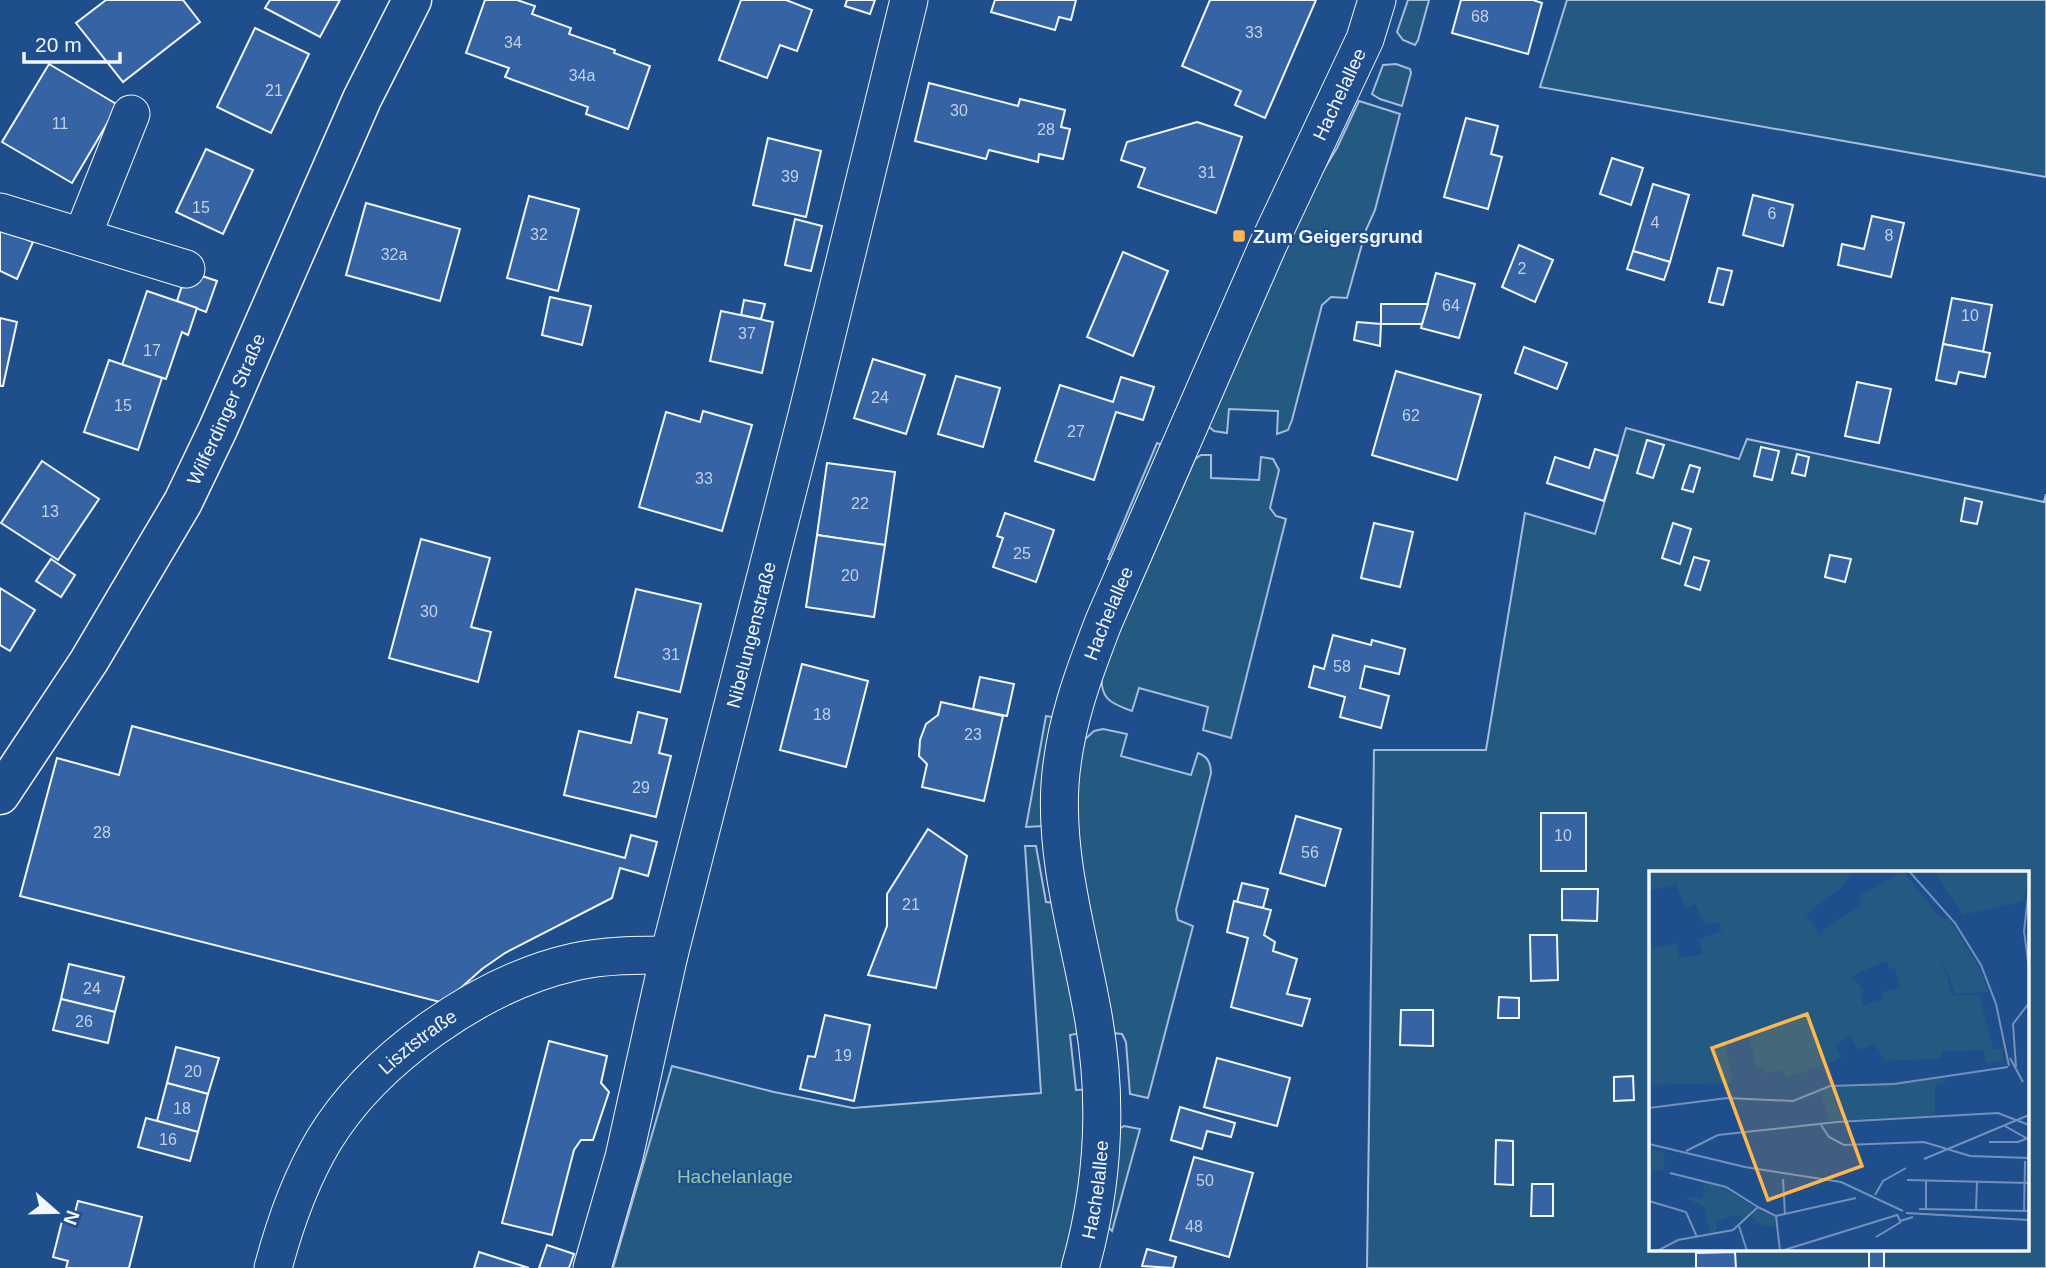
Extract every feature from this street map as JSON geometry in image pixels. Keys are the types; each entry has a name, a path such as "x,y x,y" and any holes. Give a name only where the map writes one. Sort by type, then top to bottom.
{"main road":[{"name":"Wilferdinger Straße","path":"0,795 89,661 183,502 224,417 362,99 412,0"}],"street":[{"name":"Nibelungenstraße","path":"592,1268 624,1157 669,955 807,415 909,0"},
{"name":"Hachelallee","path":"1080,1268 1089,1235 1097,1186 1102,1148 1103,1106 1094,1023 1064,864 1060,787 1066,728 1104,621 1268,245 1364,39 1377,0"},
{"path":"82,237 131,114"},
{"path":"0,212 186,269"},
{"name":"Lisztstraße","path":"273,1268 299,1188 325,1139 358,1095 391,1062 458,1012 528,976 575,961 669,955"}],"green space":[{"path":"1408,0 1429,0 1415,45 1403,40 1397,32"},
{"path":"1567,0 2046,0 2046,177 1540,87"},
{"path":"1396,64 1410,69 1411,73 1402,106 1372,94 1383,65"},
{"path":"1359,101 1400,114 1375,210 1366,230 1347,298 1331,297 1322,305 1288,430 1277,434 1278,411 1229,409 1227,433 1214,431 1207,425 1311,191 1337,148"},
{"path":"1626,428 1739,459 1747,439 2044,502 2046,494 2046,1268 1367,1268 1374,750 1486,750 1525,513 1595,534"},
{"path":"1157,443 1162,445 1113,560 1108,559"},
{"path":"1201,455 1211,455 1211,478 1259,480 1261,457 1273,459 1279,470 1270,508 1276,516 1286,519 1231,738 1203,730 1208,707 1139,688 1132,711 1107,698 1101,680 1102,671 1195,459"},
{"path":"1046,716 1052,717 1043,826 1026,827"},
{"path":"1103,729 1127,734 1121,756 1191,775 1198,753 1206,758 1211,770 1176,910 1178,920 1193,926 1148,1098 1130,1094 1126,1042 1122,1034 1113,1033 1078,846 1074,798 1083,741 1094,731"},
{"name":"Hachelanlage","path":"1025,846 1036,846 1046,902 1056,903 1081,1033 1070,1035 1076,1090 1094,1089 1067,1268 613,1268 672,1066 774,1092 853,1108 1041,1093"},
{"path":"1124,1126 1140,1129 1112,1231 1107,1226 1119,1129"}],"building":[{"path":"106,0 183,0 200,22 123,82 76,23"},
{"path":"270,0 340,0 320,37 265,8"},
{"path":"485,0 517,0 535,6 532,14 571,28 569,34 650,66 628,129 586,114 588,107 505,77 509,68 466,53"},
{"path":"741,0 786,0 812,10 797,51 780,45 767,78 719,60"},
{"path":"847,0 875,0 870,14 845,6"},
{"path":"995,0 1076,0 1071,20 1059,17 1055,30 991,12"},
{"path":"1210,0 1316,0 1265,118 1235,105 1241,91 1182,66"},
{"path":"1461,0 1533,0 1542,3 1528,54 1452,33"},
{"path":"255,28 309,54 271,133 217,107"},
{"path":"49,64 118,105 72,183 2,142"},
{"path":"929,83 1018,106 1020,99 1065,110 1061,127 1070,129 1063,159 1039,154 1038,162 989,150 986,159 915,141"},
{"path":"1466,118 1498,126 1491,154 1502,157 1488,209 1444,197"},
{"path":"1197,122 1242,137 1216,213 1138,187 1145,168 1121,160 1127,142"},
{"path":"768,138 821,151 806,217 753,205"},
{"path":"206,149 253,170 223,234 176,212"},
{"path":"1612,158 1643,168 1631,205 1600,194"},
{"path":"1653,184 1689,195 1670,262 1633,251"},
{"path":"1753,195 1793,205 1783,246 1743,235"},
{"path":"529,196 579,209 558,291 507,278"},
{"path":"366,203 460,229 440,301 346,275"},
{"path":"1872,216 1904,223 1891,277 1838,265 1842,244 1864,249"},
{"path":"795,219 822,226 811,271 785,265"},
{"path":"0,228 33,242 17,279 0,271"},
{"path":"1519,245 1553,260 1535,302 1502,287"},
{"path":"1633,251 1670,262 1664,280 1627,269"},
{"path":"1123,252 1168,271 1133,356 1087,337"},
{"path":"1718,268 1732,271 1723,305 1709,302"},
{"path":"187,271 217,281 206,312 177,301"},
{"path":"1436,273 1475,284 1459,338 1421,328"},
{"path":"147,291 197,308 188,335 182,332 166,379 122,365"},
{"path":"550,297 591,306 582,345 542,335"},
{"path":"1952,298 1992,305 1983,352 1943,344"},
{"path":"744,300 765,304 761,319 741,315"},
{"path":"1381,304 1428,304 1422,324 1381,324"},
{"path":"721,311 773,322 762,373 710,361"},
{"path":"0,318 17,322 3,386 0,386"},
{"path":"1357,322 1381,324 1380,346 1354,340"},
{"path":"1943,344 1990,353 1985,377 1959,372 1956,384 1936,380"},
{"path":"1524,347 1567,363 1557,389 1515,373"},
{"path":"873,359 925,375 906,434 854,418"},
{"path":"109,360 162,378 138,450 84,432"},
{"path":"1396,371 1481,395 1457,480 1372,455"},
{"path":"956,376 1000,388 983,447 938,434"},
{"path":"1121,377 1154,387 1143,420 1116,412 1094,480 1035,461 1060,385 1113,402"},
{"path":"1857,382 1891,389 1879,443 1845,436"},
{"path":"703,411 752,425 722,531 639,507 666,412 700,422"},
{"path":"1647,440 1664,445 1653,478 1637,473"},
{"path":"1761,447 1779,451 1772,480 1754,476"},
{"path":"1595,449 1618,456 1604,501 1547,483 1555,457 1589,468"},
{"path":"1797,454 1809,457 1805,476 1792,473"},
{"path":"42,461 99,499 58,560 1,523"},
{"path":"827,463 895,472 885,545 817,535"},
{"path":"1690,465 1700,468 1693,492 1682,489"},
{"path":"1965,498 1982,502 1977,524 1961,521"},
{"path":"1005,513 1054,530 1036,582 993,567 1003,538 997,536"},
{"path":"1374,523 1413,532 1400,587 1361,578"},
{"path":"1673,523 1691,529 1680,564 1662,558"},
{"path":"817,535 885,545 874,617 806,607"},
{"path":"421,539 490,558 471,627 491,632 478,682 389,658"},
{"path":"1830,555 1851,559 1845,582 1825,577"},
{"path":"1694,557 1709,561 1700,590 1685,585"},
{"path":"51,559 75,575 61,597 36,581"},
{"path":"0,588 35,610 10,651 0,645"},
{"path":"636,589 701,604 680,692 615,677"},
{"path":"1333,635 1371,645 1372,640 1405,649 1399,674 1365,666 1360,688 1389,696 1381,728 1340,717 1345,697 1309,687 1314,666 1324,669"},
{"path":"802,664 868,681 846,767 780,750"},
{"path":"980,677 1014,684 1007,716 973,709"},
{"path":"941,702 1003,716 984,801 922,787 927,764 919,756 920,740 926,724 938,715"},
{"path":"638,712 667,719 659,753 671,756 656,817 564,795 579,731 631,743"},
{"path":"132,726 625,858 631,835 657,842 648,876 620,868 612,898 505,953 482,969 444,1003 20,896 57,758 119,775"},
{"path":"1541,813 1586,813 1586,871 1541,871"},
{"path":"1296,816 1341,829 1325,886 1280,873"},
{"path":"928,829 967,856 936,988 868,975 887,926 887,894"},
{"path":"1242,883 1268,889 1263,908 1237,902"},
{"path":"1562,889 1598,889 1597,921 1562,920"},
{"path":"1234,901 1271,910 1264,935 1275,942 1273,951 1297,959 1287,994 1310,999 1302,1026 1231,1007 1248,938 1227,932"},
{"path":"1530,935 1557,935 1558,980 1531,981"},
{"path":"69,964 124,977 115,1012 61,999"},
{"path":"1499,997 1519,998 1519,1018 1498,1018"},
{"path":"61,999 115,1012 108,1043 53,1030"},
{"path":"1401,1010 1433,1010 1433,1046 1400,1045"},
{"path":"825,1015 870,1025 854,1101 800,1089 808,1056 815,1057"},
{"path":"549,1041 607,1056 601,1083 609,1092 593,1140 581,1140 574,1150 552,1235 502,1223"},
{"path":"176,1047 219,1058 208,1094 167,1083"},
{"path":"1217,1058 1290,1078 1277,1126 1204,1107"},
{"path":"1633,1076 1634,1100 1614,1101 1614,1077"},
{"path":"167,1083 208,1094 198,1132 157,1121"},
{"path":"1180,1107 1235,1123 1231,1137 1207,1131 1202,1149 1171,1140"},
{"path":"146,1118 198,1132 190,1161 138,1147"},
{"path":"1496,1140 1513,1141 1513,1185 1495,1184"},
{"path":"1194,1157 1253,1173 1229,1257 1170,1240"},
{"path":"1532,1184 1553,1184 1553,1216 1531,1216"},
{"path":"78,1201 142,1217 129,1268 66,1268 68,1261 53,1257 62,1221 72,1224"},
{"path":"547,1245 574,1254 569,1268 539,1268"},
{"path":"1147,1249 1176,1257 1173,1268 1142,1266"},
{"path":"1869,1250 1884,1250 1884,1268 1869,1268"},
{"path":"479,1252 529,1268 474,1268"},
{"path":"1735,1252 1736,1268 1696,1268 1696,1253"}],"place":[{"name":"Zum Geigersgrund","path":"1239,236"}]}
